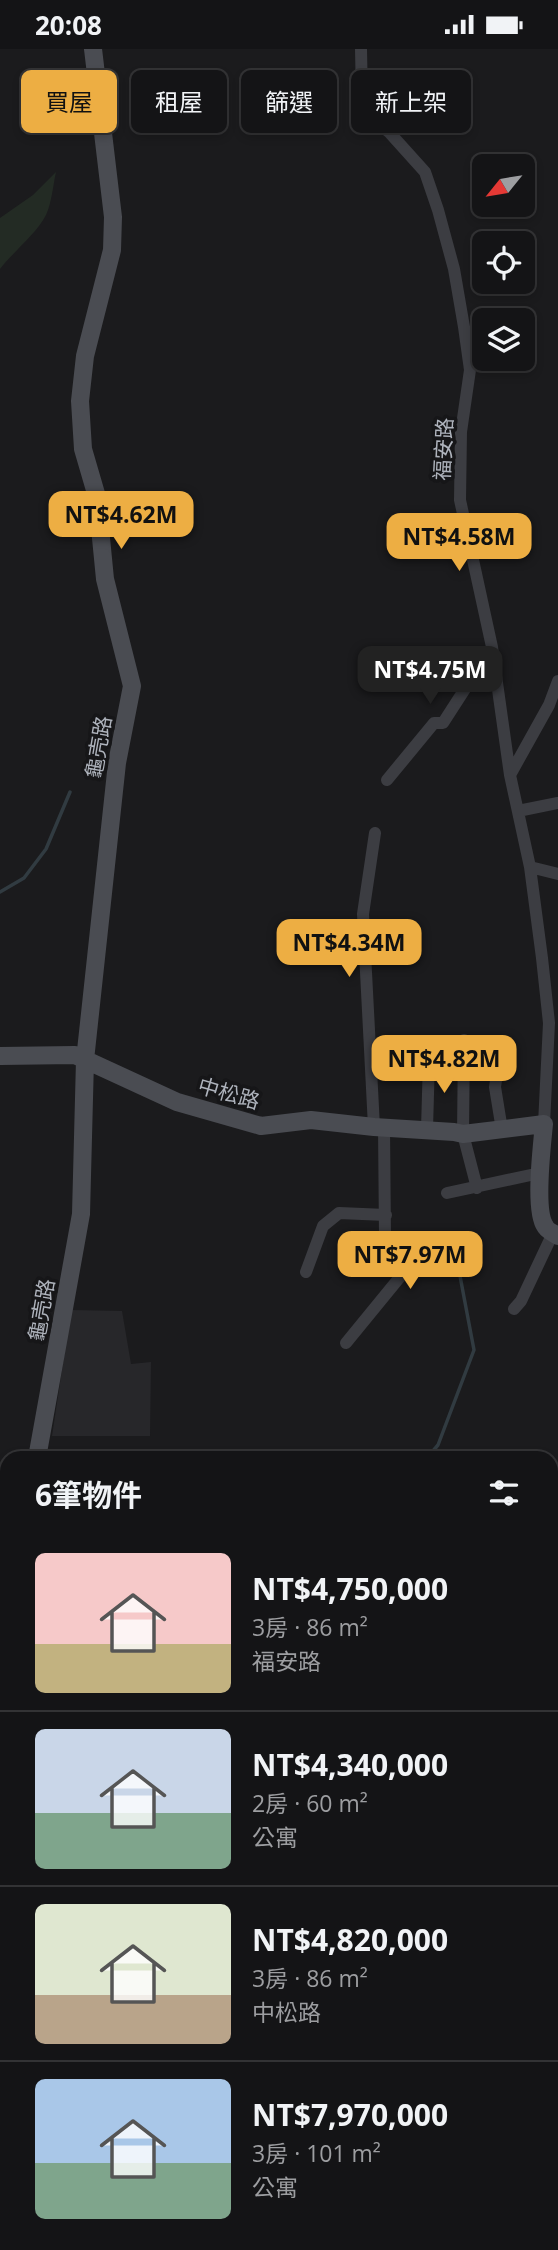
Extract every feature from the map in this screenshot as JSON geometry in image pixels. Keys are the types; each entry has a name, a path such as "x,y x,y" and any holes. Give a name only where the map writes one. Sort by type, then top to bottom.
{"street":[{"name":"龜壳路","path":"38,1451 81,1214 85,1060 117,763 132,686 104,579 97,497 83,449 80,401 85,356 112,250 111,190 93,49"},
{"name":"福安路","path":"361,49 362,99 374,120 389,132 425,172 454,269 470,370 461,432 460,500 492,647 510,775 530,867 549,1023 544,1124"},
{"path":"387,780 434,723 443,723 492,647"},
{"path":"510,775 549,705 558,681"},
{"path":"519,811 558,803"},
{"path":"346,1343 400,1277 385,1237 386,1215 363,914 375,833"},
{"path":"530,867 558,874"},
{"path":"464,1040 463,1135 477,1188"},
{"path":"500,1052 495,1087 502,1130"},
{"name":"中松路","path":"0,1056 75,1055 177,1102 261,1126 311,1120 427,1129 463,1135 544,1124"},
{"path":"427,1129 429,1059"},
{"path":"514,1309 521,1301 556,1235 545,1228 541,1217 540,1173 544,1124"},
{"path":"447,1193 540,1173"},
{"path":"306,1272 323,1226 339,1213 386,1215"}],"shaded area":[{"path":"56,172 46,215 37,229 0,269 0,218 33,195"},
{"path":"71,1310 122,1311 131,1364 151,1362 150,1436 52,1436"}],"waterway":[{"path":"0,892 24,878 46,849 70,792"},
{"path":"433,1451 438,1445 474,1350 460,1276"}]}
